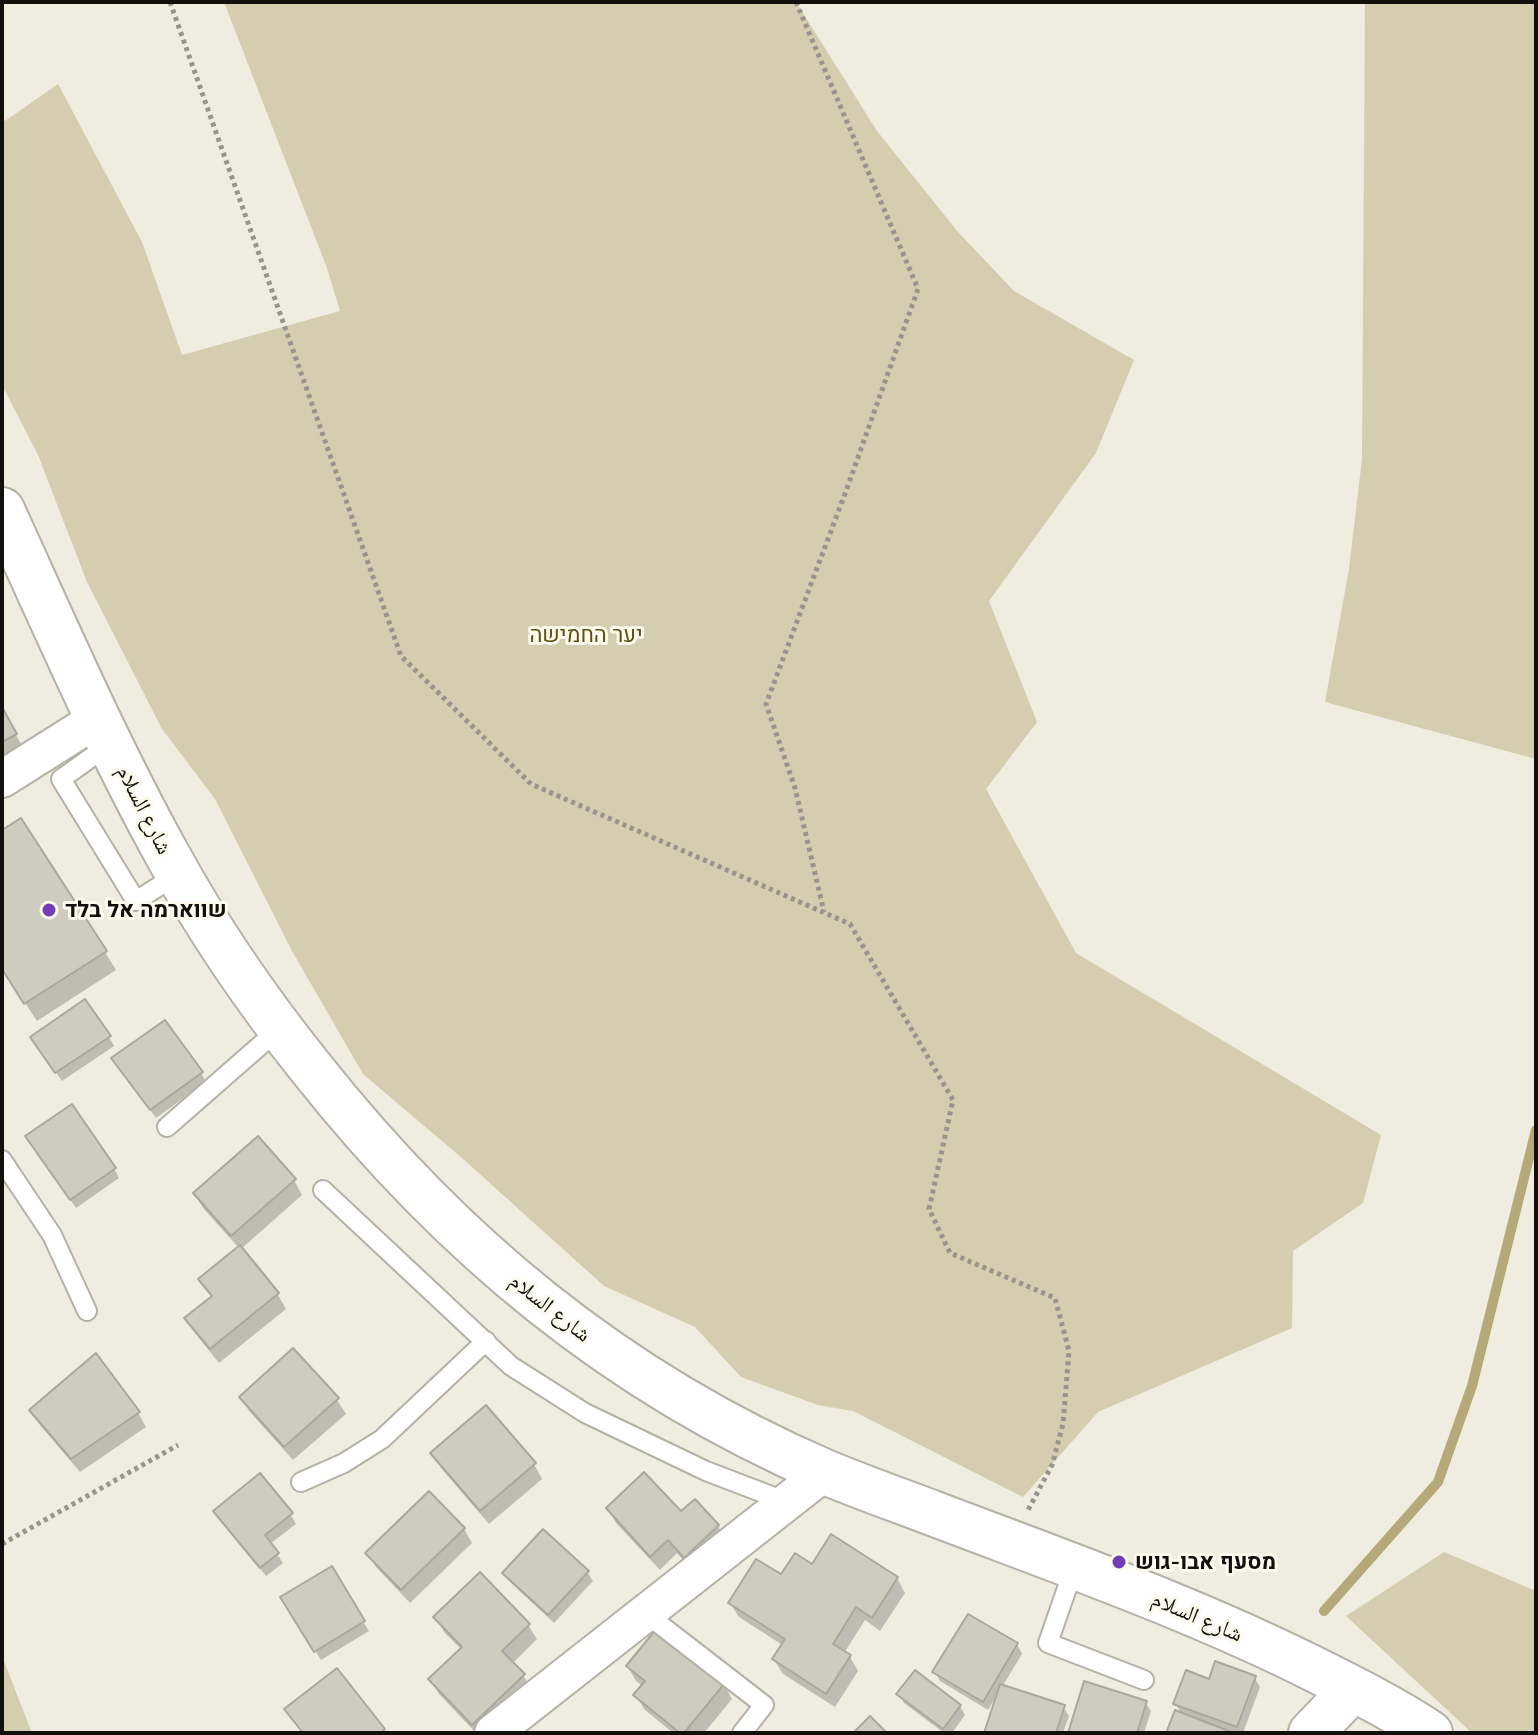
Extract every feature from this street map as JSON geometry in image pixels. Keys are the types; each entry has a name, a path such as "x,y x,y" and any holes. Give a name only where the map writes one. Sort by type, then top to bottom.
{"main road":[{"name":"شارع السلام","path":"2,510 104,732 178,874 224,950 279,1029 350,1117 429,1203 489,1259 564,1321 619,1361 679,1399 763,1443 825,1472 1174,1606 1271,1647 1400,1714 1430,1733"},
{"path":"1311,1733 1353,1689"}],"street":[{"path":"2,779 104,732"},
{"path":"493,1733 825,1472"}],"lane":[{"path":"104,732 61,779 136,901 178,874"},
{"path":"167,1127 279,1029"},
{"path":"2,1160 52,1235 87,1311"},
{"path":"323,1190 511,1366 585,1413 706,1471 787,1502"},
{"path":"301,1482 344,1463 382,1439 486,1341"},
{"path":"1074,1568 1048,1643 1144,1680"},
{"path":"645,1613 764,1705 742,1733"}],"path":[{"path":"170,2 401,656 531,784 850,924 953,1100 929,1209 950,1253 1055,1298 1069,1351 1063,1424 1052,1465 1011,1543"},
{"path":"796,2 918,289 766,704 795,788 824,913"},
{"path":"2,1544 178,1445"}],"green space":[{"name":"יער החמישה","path":"224,2 796,2 877,131 958,232 1014,291 1134,360 1096,453 989,601 1037,722 986,789 1076,953 1381,1135 1363,1203 1293,1251 1292,1328 1098,1412 1023,1497 853,1411 818,1405 741,1377 695,1327 604,1286 363,1074 292,951 215,799 162,729 87,582 38,455 2,385 2,116 5,121 58,84 142,242 182,355 340,311 327,268"},
{"path":"1365,2 1536,2 1536,759 1325,702 1349,569 1362,459"},
{"path":"1444,1552 1536,1591 1536,1733 1472,1733 1346,1616"},
{"path":"2,1656 32,1733 2,1733"}],"building":[{"path":"2,707 17,734 2,742"},
{"path":"21,818 107,951 24,1004 2,969 2,830"},
{"path":"85,999 111,1036 55,1073 30,1037"},
{"path":"165,1020 203,1072 150,1110 111,1058"},
{"path":"72,1104 116,1168 70,1200 25,1136"},
{"path":"258,1136 296,1179 231,1236 193,1193"},
{"path":"240,1245 279,1293 210,1349 184,1318 212,1296 198,1279"},
{"path":"293,1348 339,1398 284,1447 239,1397"},
{"path":"96,1353 140,1412 71,1459 29,1410"},
{"path":"486,1405 536,1463 480,1511 430,1453"},
{"path":"644,1472 681,1511 695,1499 719,1525 684,1558 668,1540 650,1557 606,1508"},
{"path":"260,1473 293,1513 265,1535 279,1553 260,1568 213,1511"},
{"path":"429,1491 465,1528 401,1590 365,1553"},
{"path":"543,1529 589,1571 548,1615 502,1573"},
{"path":"831,1534 898,1577 872,1618 856,1607 833,1644 851,1655 826,1694 772,1659 785,1639 728,1603 756,1559 781,1574 795,1553 812,1564"},
{"path":"332,1566 365,1621 314,1652 280,1597"},
{"path":"480,1572 530,1624 502,1651 525,1674 472,1725 428,1679 462,1647 433,1617"},
{"path":"968,1614 1018,1643 983,1702 932,1672"},
{"path":"657,1628 725,1683 684,1733 633,1695 645,1681 626,1666"},
{"path":"1215,1661 1256,1676 1237,1727 1173,1704 1186,1670 1209,1679"},
{"path":"337,1668 385,1729 380,1733 303,1733 284,1709"},
{"path":"915,1670 961,1705 943,1729 896,1694"},
{"path":"1084,1681 1147,1701 1137,1733 1068,1733"},
{"path":"1000,1684 1065,1705 1056,1733 984,1733"},
{"path":"1175,1710 1234,1733 1166,1733"},
{"path":"870,1716 887,1733 853,1733"}],"waterway":[{"path":"1324,1611 1438,1482 1472,1386 1536,1130"}],"place":[{"name":"שווארמה אל בלד","path":"49,910"},
{"name":"מסעף אבו-גוש","path":"1119,1562"}]}
